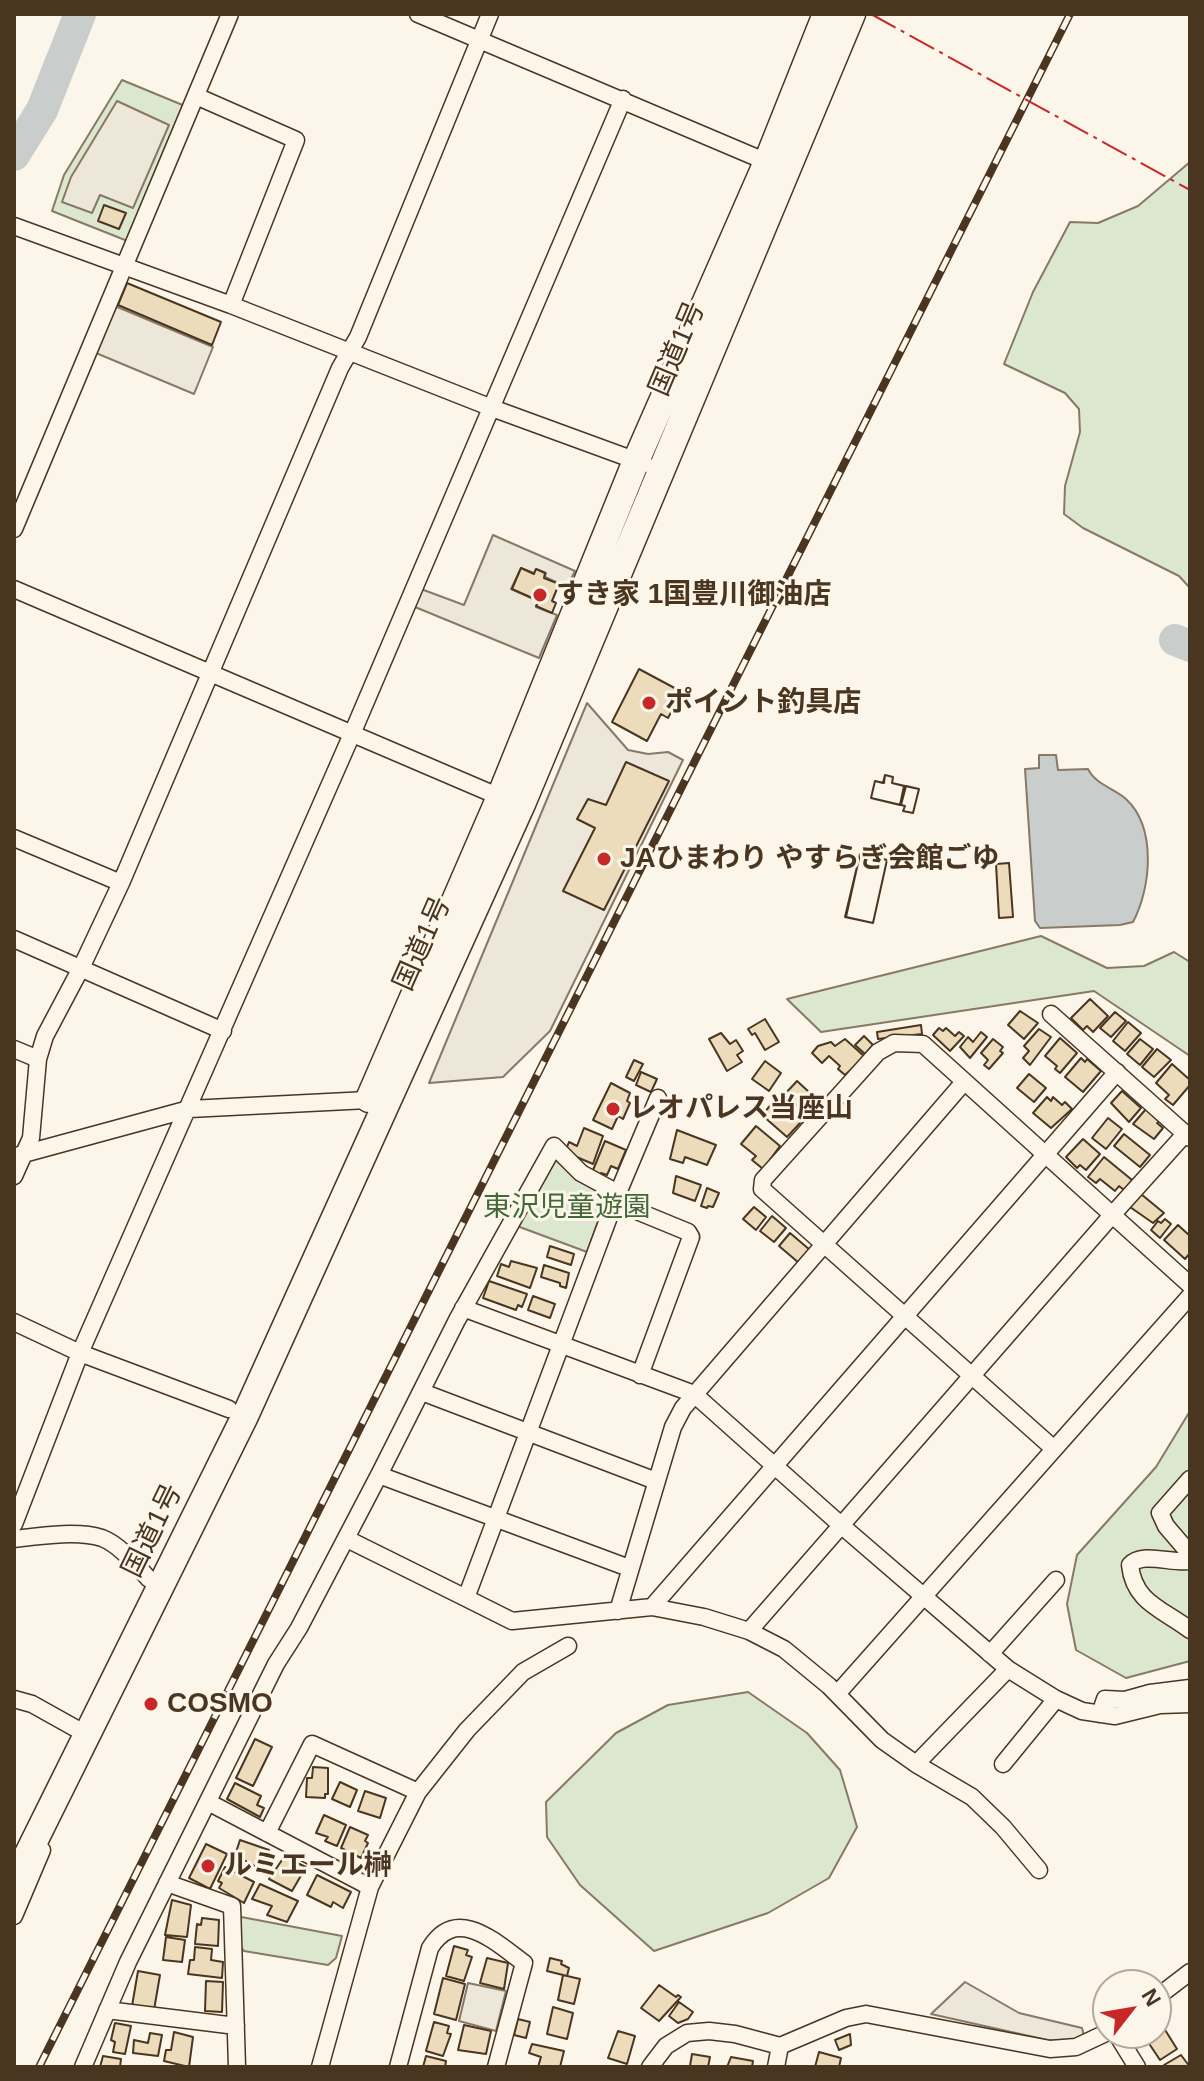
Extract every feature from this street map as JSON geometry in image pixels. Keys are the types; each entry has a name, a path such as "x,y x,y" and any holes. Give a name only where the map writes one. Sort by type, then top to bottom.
{"highway":[{"name":"国道1号","path":"14,1851 149,1579 368,1100 500,797 636,461 767,162 826,14"},
{"name":"国道1号","path":"14,1882 245,1416 522,804 852,14"}],"street":[{"path":"14,529 230,14"},
{"path":"418,14 767,162"},
{"path":"14,1176 19,1155 31,1138 38,1059 45,1036 121,883 340,368 358,337 490,14"},
{"path":"196,96 296,140 231,305"},
{"path":"14,1524 80,1353 352,734 623,99"},
{"path":"16,226 127,265 662,471"},
{"path":"14,589 500,797"},
{"path":"14,838 121,883"},
{"path":"14,939 223,1031"},
{"path":"749,1631 1113,1214 1188,1136 1051,1014"},
{"path":"1053,1448 762,1189 763,1180 878,1052 894,1043 923,1044 1190,1285"},
{"path":"14,1049 38,1059"},
{"path":"652,1607 1117,1072"},
{"path":"618,1611 673,1427 694,1394 964,1082"},
{"path":"466,1598 616,1197 658,1098"},
{"path":"19,1155 189,1109 368,1100"},
{"path":"83,2067 167,1883 276,1664 347,1539 463,1308 554,1146 581,1173 616,1197 688,1232 691,1237 640,1375"},
{"path":"837,1694 1190,1296"},
{"path":"463,1308 694,1394 990,1654 1056,1699 1082,1711 1115,1716 1160,1705 1190,1704"},
{"path":"14,1322 80,1353 229,1409"},
{"path":"422,1392 656,1481"},
{"path":"379,1475 629,1568"},
{"path":"1190,1479 1160,1513 1166,1526 1190,1554"},
{"path":"14,1539 58,1533 102,1538 130,1559 149,1579"},
{"path":"347,1539 503,1618 520,1622 652,1607 694,1614 749,1631 784,1649 837,1694 882,1740 972,1797 1003,1827 1039,1870"},
{"path":"1190,1561 1141,1558 1130,1565 1134,1584 1143,1599 1190,1630"},
{"path":"990,1654 1056,1580"},
{"path":"320,2067 370,1887 418,1792 467,1730 523,1672 568,1646"},
{"path":"916,1764 1008,1669"},
{"path":"1100,1714 1105,1699 1125,1700 1148,1693 1190,1688"},
{"path":"14,1699 32,1704 75,1728"},
{"path":"1003,1764 1056,1699"},
{"path":"267,1833 312,1744 418,1792"},
{"path":"14,1916 30,1883 74,1762"},
{"path":"208,1802 370,1887"},
{"path":"167,1883 232,1906 237,2067"},
{"path":"398,2067 430,1948 441,1934 462,1928 484,1934 524,1963 496,2067"},
{"path":"1172,1986 1190,1972"},
{"path":"107,2010 236,2026"},
{"path":"650,2067 672,2041 696,2032 735,2034 780,2046 860,2014 1050,2049 1076,2047 1092,2040"},
{"path":"776,2067 780,2046"},
{"path":"1126,2049 1137,2067"}],"green space":[{"path":"122,80 185,106 130,242 52,211 64,175"},
{"path":"1190,162 1190,588 1179,576 1083,528 1064,514 1065,486 1080,432 1079,409 1065,393 1004,364 1033,292 1070,222 1098,223 1138,206"},
{"path":"1041,936 1107,968 1144,966 1174,952 1190,962 1190,1056 1094,991 821,1032 787,999"},
{"name":"東沢児童遊園","path":"557,1154 608,1193 587,1252 517,1226"},
{"path":"1190,1411 1190,1661 1126,1678 1076,1650 1067,1604 1077,1555 1156,1467"},
{"path":"748,1692 807,1733 840,1770 857,1827 829,1878 768,1913 654,1951 580,1885 547,1837 546,1802 616,1733 668,1705"},
{"path":"236,1916 342,1936 336,1958 328,1965 244,1951 238,1944"}],"shaded area":[{"path":"117,101 169,125 133,208 100,195 92,213 62,202 71,177"},
{"path":"115,306 213,347 194,394 96,353"},
{"path":"493,535 575,571 567,587 545,577 546,573 521,568 511,589 538,601 536,607 557,615 539,658 415,607 421,589 464,605"},
{"path":"587,703 628,750 648,754 668,752 683,760 550,1031 503,1077 429,1083"},
{"path":"1039,755 1056,755 1058,770 1088,769 1096,779 1126,799 1136,811 1147,842 1148,859 1144,893 1133,922 1040,928 1035,921 1025,769 1039,768"},
{"path":"965,1982 1019,2013 1082,2028 1084,2036 1065,2042 1047,2040 931,2014"},
{"path":"468,1983 506,1991 496,2031 459,2021"}],"building":[{"path":"104,205 126,213 119,229 98,221"},
{"path":"127,283 221,322 212,345 118,305"},
{"name":"すき家 1国豊川御油店","path":"521,568 534,574 536,569 545,573 544,578 559,584 552,601 556,603 552,613 536,606 539,601 512,589"},
{"name":"ポイント釣具店","path":"639,669 682,692 668,718 661,714 647,741 612,722"},
{"name":"JAひまわり やすらぎ会館ごゆ","path":"626,762 669,781 604,910 563,891 595,828 577,819 588,799 606,805"},
{"path":"885,775 893,777 892,783 904,786 900,805 871,798 875,781 883,783"},
{"path":"885,775 893,777 892,783 905,786 901,805 871,798 875,781 884,783"},
{"path":"905,786 919,789 913,813 903,811 905,806 901,805"},
{"path":"906,786 919,789 913,813 903,811 905,806 901,805"},
{"path":"860,854 887,860 873,923 846,917"},
{"path":"860,854 887,860 873,923 845,917"},
{"path":"1009,863 1013,917 999,918 996,864"},
{"path":"1090,999 1108,1016 1093,1032 1087,1026 1083,1030 1071,1018"},
{"path":"1020,1011 1038,1023 1024,1039 1008,1025"},
{"path":"1115,1012 1126,1021 1111,1037 1100,1028"},
{"path":"765,1019 779,1042 765,1050 755,1033 752,1035 748,1029"},
{"path":"1128,1022 1141,1033 1125,1051 1113,1041"},
{"path":"921,1025 922,1034 878,1039 877,1032"},
{"path":"939,1028 943,1031 946,1028 955,1036 959,1032 964,1036 950,1051 933,1035"},
{"path":"1039,1029 1051,1037 1030,1065 1023,1058 1029,1051 1024,1046"},
{"path":"981,1032 987,1037 970,1058 960,1047 968,1037 973,1042"},
{"path":"721,1033 730,1044 736,1040 743,1051 737,1055 742,1062 727,1071 709,1039"},
{"path":"864,1036 873,1045 865,1054 855,1045"},
{"path":"1060,1038 1077,1053 1060,1073 1045,1056"},
{"path":"845,1039 865,1057 845,1075 829,1056 822,1063 812,1053 818,1046 831,1042 835,1046"},
{"path":"993,1039 1003,1047 1000,1051 1003,1053 989,1069 984,1065 988,1060 981,1053"},
{"path":"1140,1039 1153,1049 1140,1065 1127,1054"},
{"path":"1157,1049 1171,1060 1154,1077 1142,1067"},
{"path":"1081,1058 1085,1062 1087,1059 1101,1071 1083,1092 1065,1077"},
{"path":"634,1060 643,1064 634,1081 626,1077"},
{"path":"765,1061 781,1073 769,1091 752,1079"},
{"path":"1172,1064 1190,1080 1190,1085 1173,1105 1165,1099 1169,1095 1156,1083"},
{"path":"641,1072 657,1079 651,1092 636,1085"},
{"path":"1029,1074 1046,1088 1034,1102 1017,1088"},
{"path":"797,1081 821,1103 808,1116 785,1094"},
{"name":"レオパレス当座山","path":"611,1083 630,1093 627,1101 630,1103 623,1119 618,1116 612,1129 593,1120"},
{"path":"1122,1091 1141,1108 1129,1122 1111,1103"},
{"path":"1047,1097 1051,1101 1053,1097 1062,1105 1065,1102 1072,1109 1051,1128 1033,1113"},
{"path":"776,1099 801,1122 787,1137 762,1115"},
{"path":"1146,1109 1160,1121 1157,1123 1163,1128 1154,1139 1133,1124"},
{"path":"1108,1118 1122,1129 1106,1149 1092,1138"},
{"path":"756,1126 780,1146 763,1169 752,1160 756,1156 741,1144"},
{"path":"584,1128 603,1136 593,1164 565,1152 569,1142 577,1146"},
{"path":"677,1130 716,1145 707,1165 685,1157 683,1163 670,1159"},
{"path":"1124,1134 1150,1155 1140,1167 1114,1146"},
{"path":"1083,1139 1100,1154 1086,1170 1080,1165 1077,1168 1066,1157"},
{"path":"605,1141 626,1150 618,1169 611,1166 607,1175 601,1173 599,1178 591,1175"},
{"path":"1104,1157 1132,1180 1124,1190 1119,1186 1115,1191 1100,1179 1096,1183 1088,1177"},
{"path":"676,1176 701,1185 695,1201 673,1193"},
{"path":"707,1188 719,1193 713,1207 707,1208 701,1206"},
{"path":"1141,1194 1164,1213 1153,1223 1130,1207"},
{"path":"754,1207 766,1217 756,1230 743,1219"},
{"path":"772,1216 786,1228 774,1242 760,1231"},
{"path":"1165,1219 1171,1224 1160,1238 1151,1230 1158,1221 1161,1223"},
{"path":"1178,1225 1190,1236 1190,1253 1185,1259 1164,1240"},
{"path":"790,1233 810,1250 799,1263 779,1246"},
{"path":"550,1246 574,1254 571,1265 547,1257"},
{"path":"511,1261 537,1268 530,1288 497,1276 501,1264 509,1267"},
{"path":"544,1265 569,1273 566,1288 541,1277"},
{"path":"489,1281 527,1294 522,1307 518,1305 516,1310 483,1298"},
{"path":"533,1296 555,1304 550,1318 528,1310"},
{"path":"255,1739 272,1747 253,1786 236,1778"},
{"path":"313,1767 328,1768 328,1794 325,1798 306,1797 307,1778 312,1778"},
{"path":"340,1782 357,1790 350,1807 332,1799"},
{"path":"235,1783 261,1796 257,1805 264,1808 260,1817 227,1799"},
{"path":"365,1791 386,1798 380,1818 358,1811"},
{"path":"324,1815 346,1825 337,1846 325,1841 328,1837 316,1833"},
{"path":"350,1827 368,1835 361,1858 341,1848"},
{"path":"240,1840 269,1850 260,1869 235,1855"},
{"name":"ルミエール榊","path":"206,1844 227,1854 210,1889 189,1878"},
{"path":"284,1857 306,1867 292,1891 269,1879"},
{"path":"225,1867 254,1882 244,1903 219,1888 222,1883 218,1881"},
{"path":"317,1875 351,1892 343,1908 333,1902 331,1907 307,1895"},
{"path":"260,1884 298,1901 287,1922 267,1915 272,1906 252,1899"},
{"path":"172,1900 191,1905 187,1937 165,1935"},
{"path":"202,1918 219,1920 218,1946 195,1944 197,1924 201,1925"},
{"path":"166,1937 185,1940 182,1962 163,1960"},
{"path":"454,1946 468,1950 466,1955 472,1957 464,1981 446,1976"},
{"path":"195,1947 212,1949 211,1960 223,1962 222,1978 188,1974"},
{"path":"487,1958 508,1963 504,1989 480,1983"},
{"path":"550,1958 562,1961 561,1964 569,1968 567,1976 547,1971"},
{"path":"138,1971 160,1975 154,2010 132,2006"},
{"path":"563,1975 580,1979 574,2004 558,2000"},
{"path":"443,1978 465,1984 456,2020 434,2014"},
{"path":"206,1981 223,1982 222,2012 205,2011"},
{"path":"659,1985 681,1997 659,2021 641,2008"},
{"path":"679,2002 693,2012 688,2019 678,2023 669,2016"},
{"path":"553,2007 573,2013 567,2039 547,2034"},
{"path":"518,2019 530,2022 526,2038 514,2035"},
{"path":"434,2022 449,2026 447,2033 451,2034 443,2056 426,2051"},
{"path":"115,2023 131,2026 125,2054 113,2052 115,2042 111,2040"},
{"path":"464,2025 491,2031 486,2054 458,2050"},
{"path":"618,2031 635,2036 627,2064 608,2058"},
{"path":"174,2032 193,2037 189,2067 164,2061 166,2050 171,2050"},
{"path":"150,2033 162,2035 158,2056 133,2053 134,2040 148,2043"},
{"path":"850,2034 851,2045 839,2050 835,2040"},
{"path":"1172,2041 1177,2049 1160,2060 1153,2049 1172,2049"},
{"path":"532,2044 564,2051 560,2067 538,2067 541,2057 529,2053"},
{"path":"819,2052 841,2058 839,2067 815,2067"},
{"path":"692,2054 710,2057 708,2067 686,2067 690,2066"},
{"path":"1181,2055 1190,2067 1165,2067 1164,2065"},
{"path":"103,2056 121,2059 120,2067 100,2067"},
{"path":"426,2056 446,2061 445,2067 423,2067"},
{"path":"731,2057 753,2061 752,2067 727,2067"}],"waterway":[{"path":"14,155 42,110 80,14"},
{"path":"1175,640 1190,646"}],"railway":[{"path":"39,2067 1070,14"}],"power":[{"path":"871,14 1190,190"}],"place":[{"name":"すき家 1国豊川御油店","path":"540,595"},
{"name":"ポイント釣具店","path":"649,703"},
{"name":"JAひまわり やすらぎ会館ごゆ","path":"604,859"},
{"name":"レオパレス当座山","path":"613,1109"},
{"name":"COSMO","path":"151,1704"},
{"name":"ルミエール榊","path":"208,1866"}]}
